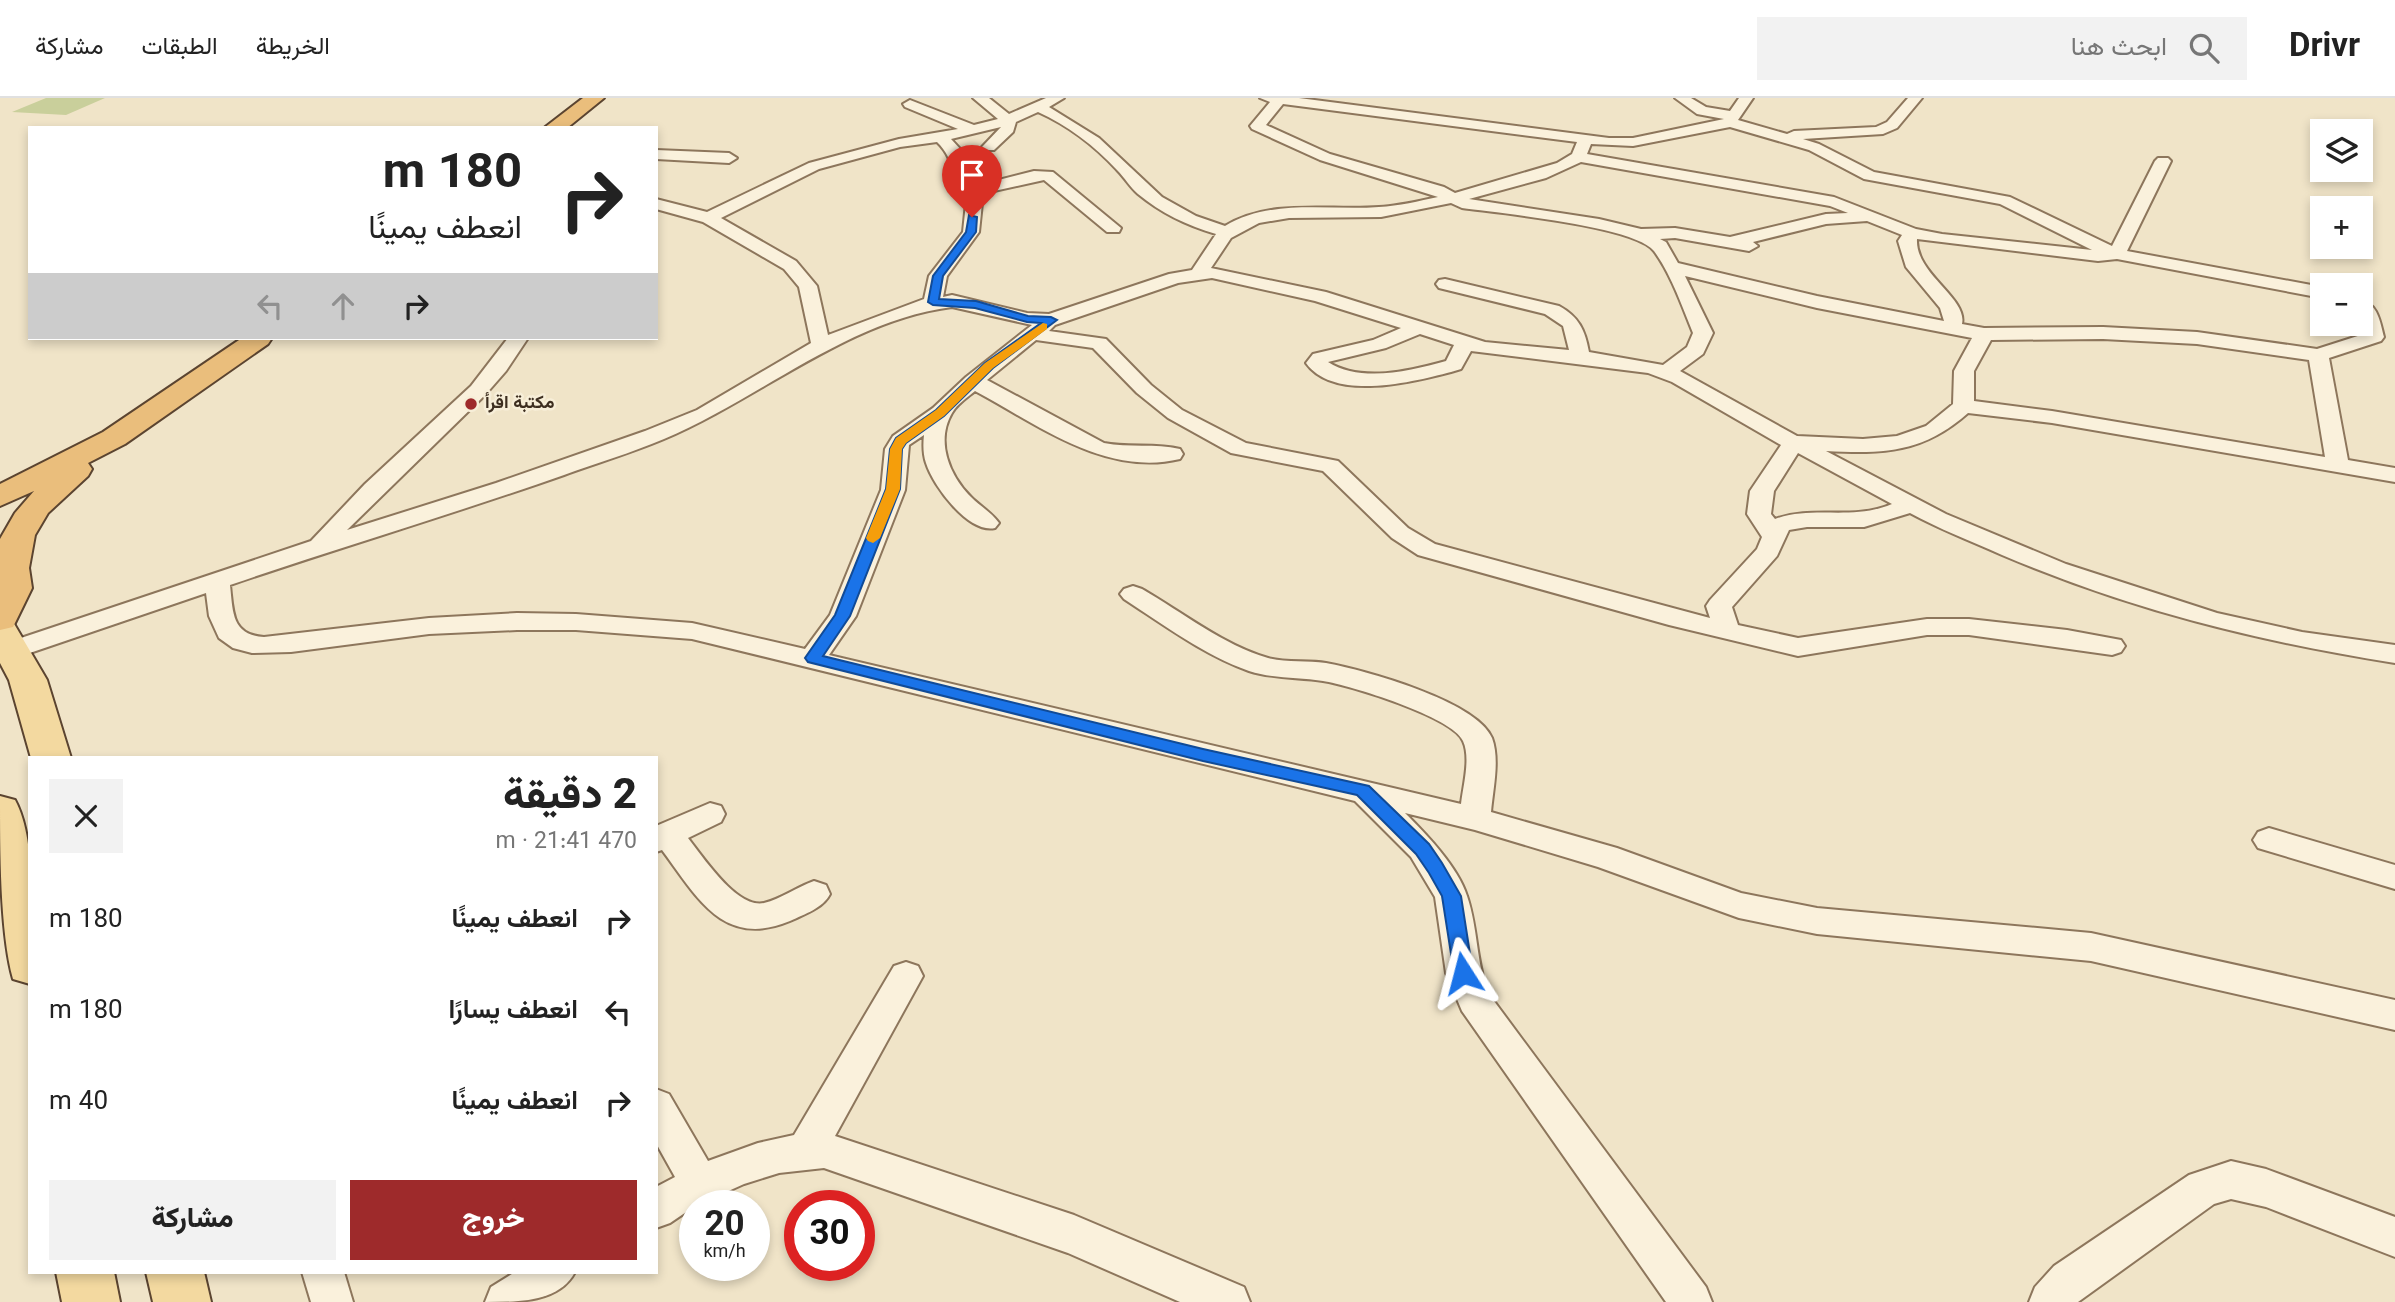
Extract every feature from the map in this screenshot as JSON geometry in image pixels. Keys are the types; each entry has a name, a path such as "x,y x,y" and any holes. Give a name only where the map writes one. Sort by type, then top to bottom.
{"highway":[{"path":"557,126 595,98"},
{"path":"4,633 15,588 10,569 10,550 26,519 46,495 124,431 256,340"},
{"path":"0,465 124,431"},
{"path":"0,479 124,431"},
{"path":"0,496 124,431"}],"main road":[{"path":"4,633 28,680 50,756"},
{"path":"0,811 28,955"},
{"path":"86,1274 91,1302"},
{"path":"175,1274 182,1302"}],"street":[{"path":"980,98 1009,121"},
{"path":"709,219 799,171 899,143 940,138 1009,121 1057,98"},
{"path":"1682,98 1702,111 1825,153 1845,176 1876,178 2004,200 2029,210 2084,241 2117,254 2310,291"},
{"path":"1746,98 1731,119 1712,128 1633,142 1585,140 1273,99 1257,124 1262,130 1325,157 1438,190 1462,203 1572,219 1642,234 1675,233 1769,250"},
{"path":"1781,136 1878,131 1892,125 1915,98"},
{"path":"910,104 973,130"},
{"path":"1039,107 1053,113 1101,146 1126,169 1135,183 1172,211 1227,232"},
{"path":"989,147 1008,129 1009,121"},
{"path":"933,302 938,276 971,232 974,203 969,192 964,189 956,152 940,138"},
{"path":"1578,157 1585,140"},
{"path":"658,154 729,158"},
{"path":"1199,273 1214,245 1227,232 1248,221 1269,216 1384,212 1551,171 1578,157 1853,208 1912,233 1986,245 2098,256 2117,254"},
{"path":"2117,254 2163,161"},
{"path":"969,192 1048,175 1113,228"},
{"path":"1845,176 1840,191 1853,208"},
{"path":"658,205 709,219 772,254 802,276 811,297 821,345"},
{"path":"658,220 674,209"},
{"path":"1732,242 1826,219 1878,218"},
{"path":"1912,233 1907,242 1915,267 1949,306 1954,317 1951,329"},
{"path":"1642,234 1660,246 1703,333 1696,350 1667,372"},
{"path":"1671,267 1769,292 1984,334 2103,333 2197,338 2318,355 2370,339 2374,337 2373,333"},
{"path":"813,658 843,616 893,489 896,449 901,441 940,413 989,366 1042,327 1155,284 1199,273 1221,274 1319,296 1465,343 1499,350 1629,363 1667,372 1938,519 2057,569 2161,606 2302,640 2395,654"},
{"path":"1444,284 1552,310 1567,317 1573,324 1580,358"},
{"path":"4,633 217,581 504,488 682,425 821,345 885,318 933,302 976,304 1099,343 1144,389 1175,414 1239,448 1330,467 1400,533 1427,550 1573,591 1606,597 1727,631 1798,647 1927,627 1969,627 2112,646"},
{"path":"1419,328 1378,344 1320,358 1316,363 1328,372 1353,380 1433,372 1454,365 1465,343"},
{"path":"1963,406 1964,371 1984,334"},
{"path":"2370,339 2395,348"},
{"path":"320,546 351,509 465,406 496,374 517,340"},
{"path":"2318,355 2337,465"},
{"path":"973,382 1097,448 1125,454 1172,454"},
{"path":"1794,442 1898,442 1929,433 1963,406 2077,421 2337,465 2393,480"},
{"path":"940,413 933,453 937,469 962,503 987,523"},
{"path":"1773,535 1759,514 1762,491 1794,442"},
{"path":"1727,631 1719,606 1768,551 1779,526 1790,521 1859,521 1880,517 1911,504"},
{"path":"217,581 223,623 231,635 241,642 256,645 452,625 576,622 692,631 813,658 1203,755 1363,790 1606,858 1739,905 1817,921 2091,947 2395,1015"},
{"path":"1133,594 1215,644 1259,665 1329,673 1355,680 1445,712 1466,724 1477,736 1480,750 1475,820"},
{"path":"1363,790 1422,849 1451,896 1463,973 1474,1001 1691,1302"},
{"path":"710,814 662,837 734,911 747,917 771,913 814,894"},
{"path":"2269,840 2395,877"},
{"path":"806,1151 906,976"},
{"path":"658,1110 699,1182"},
{"path":"658,1208 699,1182 755,1161 824,1150 1074,1235 1229,1302"},
{"path":"2050,1302 2069,1281 2203,1188 2231,1180 2266,1188 2395,1237"},
{"path":"324,1274 332,1302"},
{"path":"506,1302 551,1274"}],"green space":[{"path":"46,98 105,98 66,115 12,112"}],"slow traffic":[{"path":"873,538 893,489 896,449 901,441 940,413 989,366 1043,326"}],"place":[{"name":"مكتبة اقرأ","path":"471,404"}],"route":[{"path":"972,217 971,232 951,255 938,276 933,302 976,304 1027,319 1051,320 989,366 940,413 901,441 896,449 893,489 843,616 813,658 1203,755 1363,790 1422,849 1436,868 1451,896 1463,973"}]}
